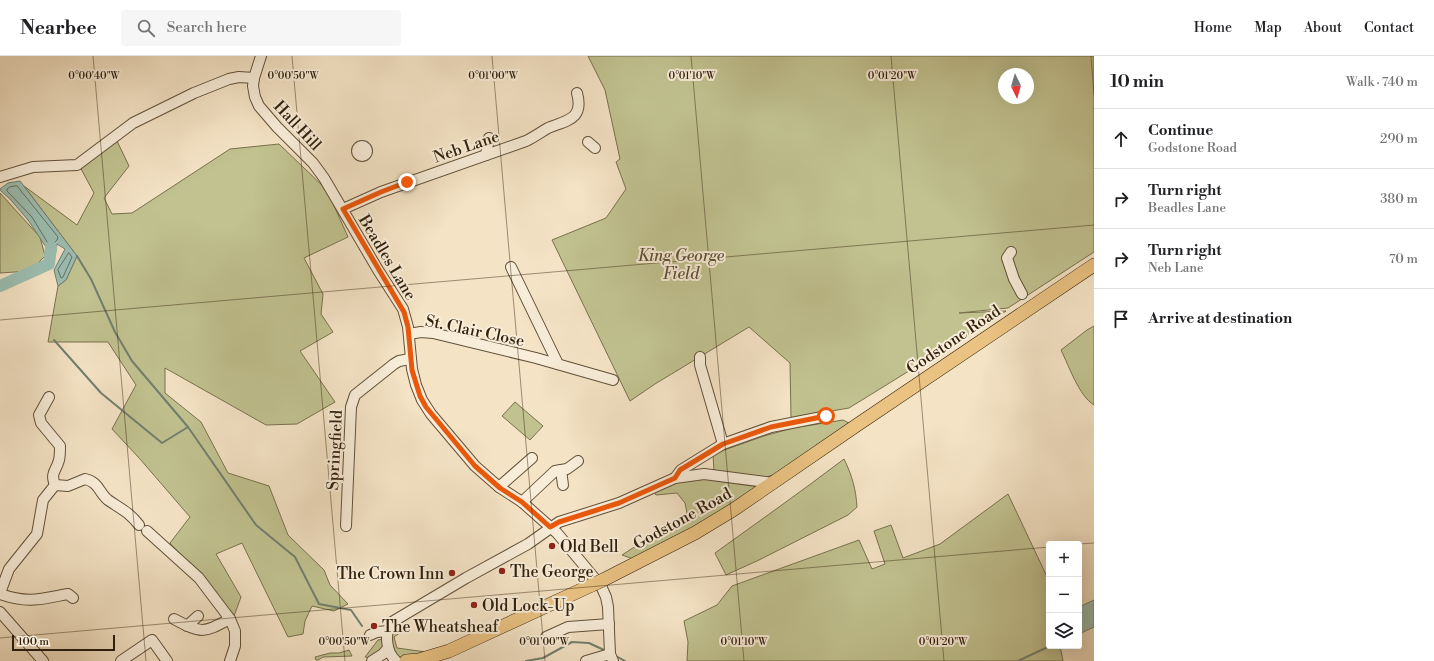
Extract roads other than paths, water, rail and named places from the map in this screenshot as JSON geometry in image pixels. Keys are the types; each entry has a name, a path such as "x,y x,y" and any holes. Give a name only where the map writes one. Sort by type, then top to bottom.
{"main road":[{"name":"Godstone Road","path":"406,661 449,651 597,582 695,533 733,510 857,424 1094,265"}],"street":[{"name":"Hall Hill","path":"261,56 253,86 259,106 277,127 313,163 343,209"},
{"path":"0,177 34,167 77,165 133,123 194,93 229,79 239,77 254,78"},
{"name":"Neb Lane","path":"343,209 381,192 526,141 546,129 575,116 579,109 580,103 577,93"},
{"path":"486,155 489,138"},
{"name":"Beadles Lane","path":"343,209 378,270 403,309 408,324 410,359 416,385 426,407 475,466 500,488 522,502 557,533 601,586 608,602 611,655"},
{"path":"1011,252 1007,258 1008,266 1022,294"},
{"name":"St. Clair Close","path":"511,267 558,364"},
{"name":"St. Clair Close","path":"409,334 421,332 433,333 536,358 613,380"},
{"name":"St. Clair Close","path":"536,358 548,343"},
{"path":"700,357 700,365 723,444"},
{"name":"Springfield","path":"346,526 351,407 353,398 358,392 394,364 399,361 410,359"},
{"path":"49,397 39,416 41,423 60,446 59,461 52,478 55,485"},
{"name":"Godstone Road","path":"675,478 680,470 723,444 771,427 826,416"},
{"name":"Godstone Road","path":"704,474 703,465 706,455"},
{"path":"500,488 532,458"},
{"path":"522,502 555,471 567,469 578,461"},
{"path":"561,470 563,485"},
{"name":"Godstone Road","path":"388,631 392,622 466,578 528,544 559,522 619,503 675,478 704,474 773,483"},
{"path":"55,485 68,486 88,479 98,487 106,498 132,516 143,528 199,578 230,618 236,630 235,646 230,661"},
{"path":"55,485 42,500 37,534 9,569 0,593 11,598 31,601 70,593"},
{"path":"0,612 43,661"},
{"path":"187,626 198,616"},
{"path":"174,619 197,630 208,630 230,618"},
{"path":"546,636 568,627 609,624"},
{"path":"370,635 388,631 388,648 396,661"},
{"path":"121,661 137,656 152,640 167,661"},
{"path":"372,661 383,654 388,648"},
{"path":"586,661 611,655"}],"water":[{"path":"20,181 77,256 66,280 58,286 54,270 65,249 57,244 55,257 49,264 50,253 28,220 0,190 8,183"},
{"path":"1094,600 1094,627 1082,633 1082,613 1082,606"}],"waterway":[{"path":"0,286 49,264 51,247"},
{"path":"77,256 91,279 115,332 132,361 188,427 256,525 295,557 319,604 351,610 362,626"},
{"path":"54,340 101,393 162,443 188,427"},
{"path":"526,661 543,658 572,642 589,643 606,651"},
{"path":"1018,661 1046,648"},
{"path":"616,656 625,661"}],"place":[{"name":"Old Bell","path":"552,546"},
{"name":"The George","path":"502,571"},
{"name":"The Crown Inn","path":"452,573"},
{"name":"Old Lock-Up","path":"474,605"},
{"name":"The Wheatsheaf","path":"374,626"}],"park label":[{"name":"King George Field","path":"681,264"}]}
